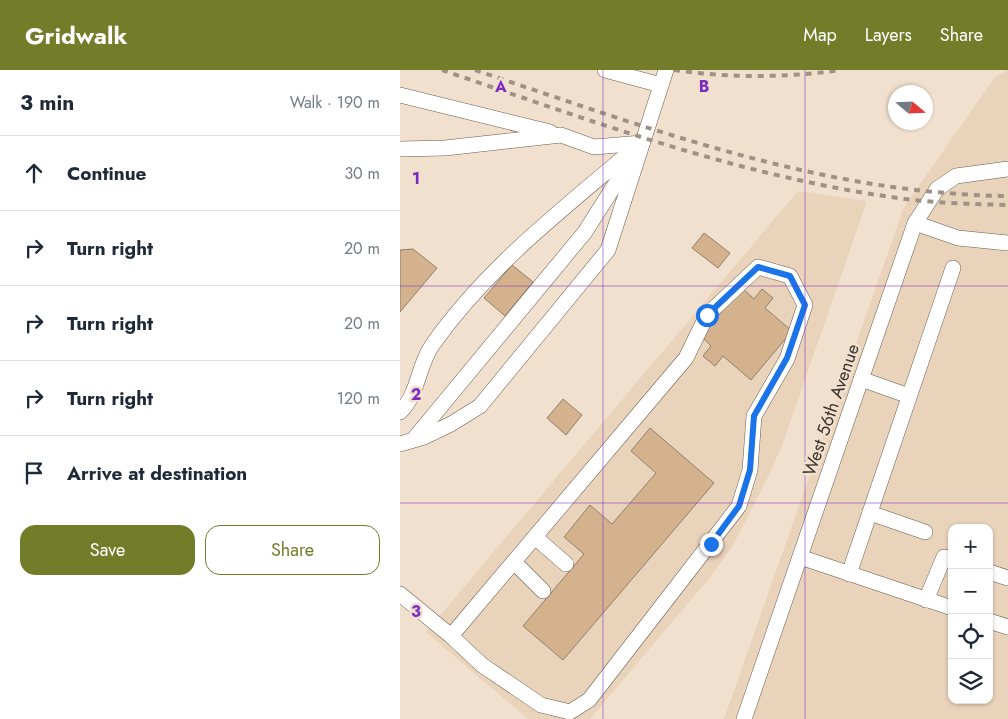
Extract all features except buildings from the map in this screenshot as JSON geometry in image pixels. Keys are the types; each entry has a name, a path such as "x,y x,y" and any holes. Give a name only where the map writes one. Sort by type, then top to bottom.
{"street":[{"path":"605,70 661,85"},
{"path":"406,442 450,424 480,406 608,250 666,70"},
{"path":"400,95 561,135 594,147 642,143"},
{"path":"400,149 445,148 561,135"},
{"path":"400,412 406,406 416,387 432,346 490,276 510,255 642,143"},
{"path":"406,442 585,232 642,143"},
{"name":"West 56th Avenue","path":"744,719 915,223 937,189 956,176 1008,169"},
{"path":"915,223 958,238 1008,242"},
{"path":"400,594 451,636 482,665 540,704 570,712 589,700 739,506 750,470 754,416 787,358 805,305 790,276 758,267 707,315 686,358 451,636"},
{"path":"849,574 953,268"},
{"path":"861,379 909,396"},
{"path":"870,513 925,532"},
{"path":"535,537 566,564"},
{"path":"800,557 948,607"},
{"path":"926,600 944,557 948,558"},
{"path":"514,562 543,591"},
{"path":"993,573 1008,578"},
{"path":"993,622 1008,627"}],"shaded area":[{"path":"1008,70 1008,719 724,719 904,207 995,77"},
{"path":"798,191 867,201 782,446 767,479 732,547 708,580 590,719 528,719 426,632"}],"railway":[{"path":"442,70 664,144 776,175 905,199 1008,205"},
{"path":"475,70 671,135 803,171 871,184 939,192 1008,196"},
{"path":"674,70 758,76 841,70"}],"route":[{"path":"707,315 758,267 790,276 805,305 787,358 754,416 750,470 739,506 711,544"}]}
